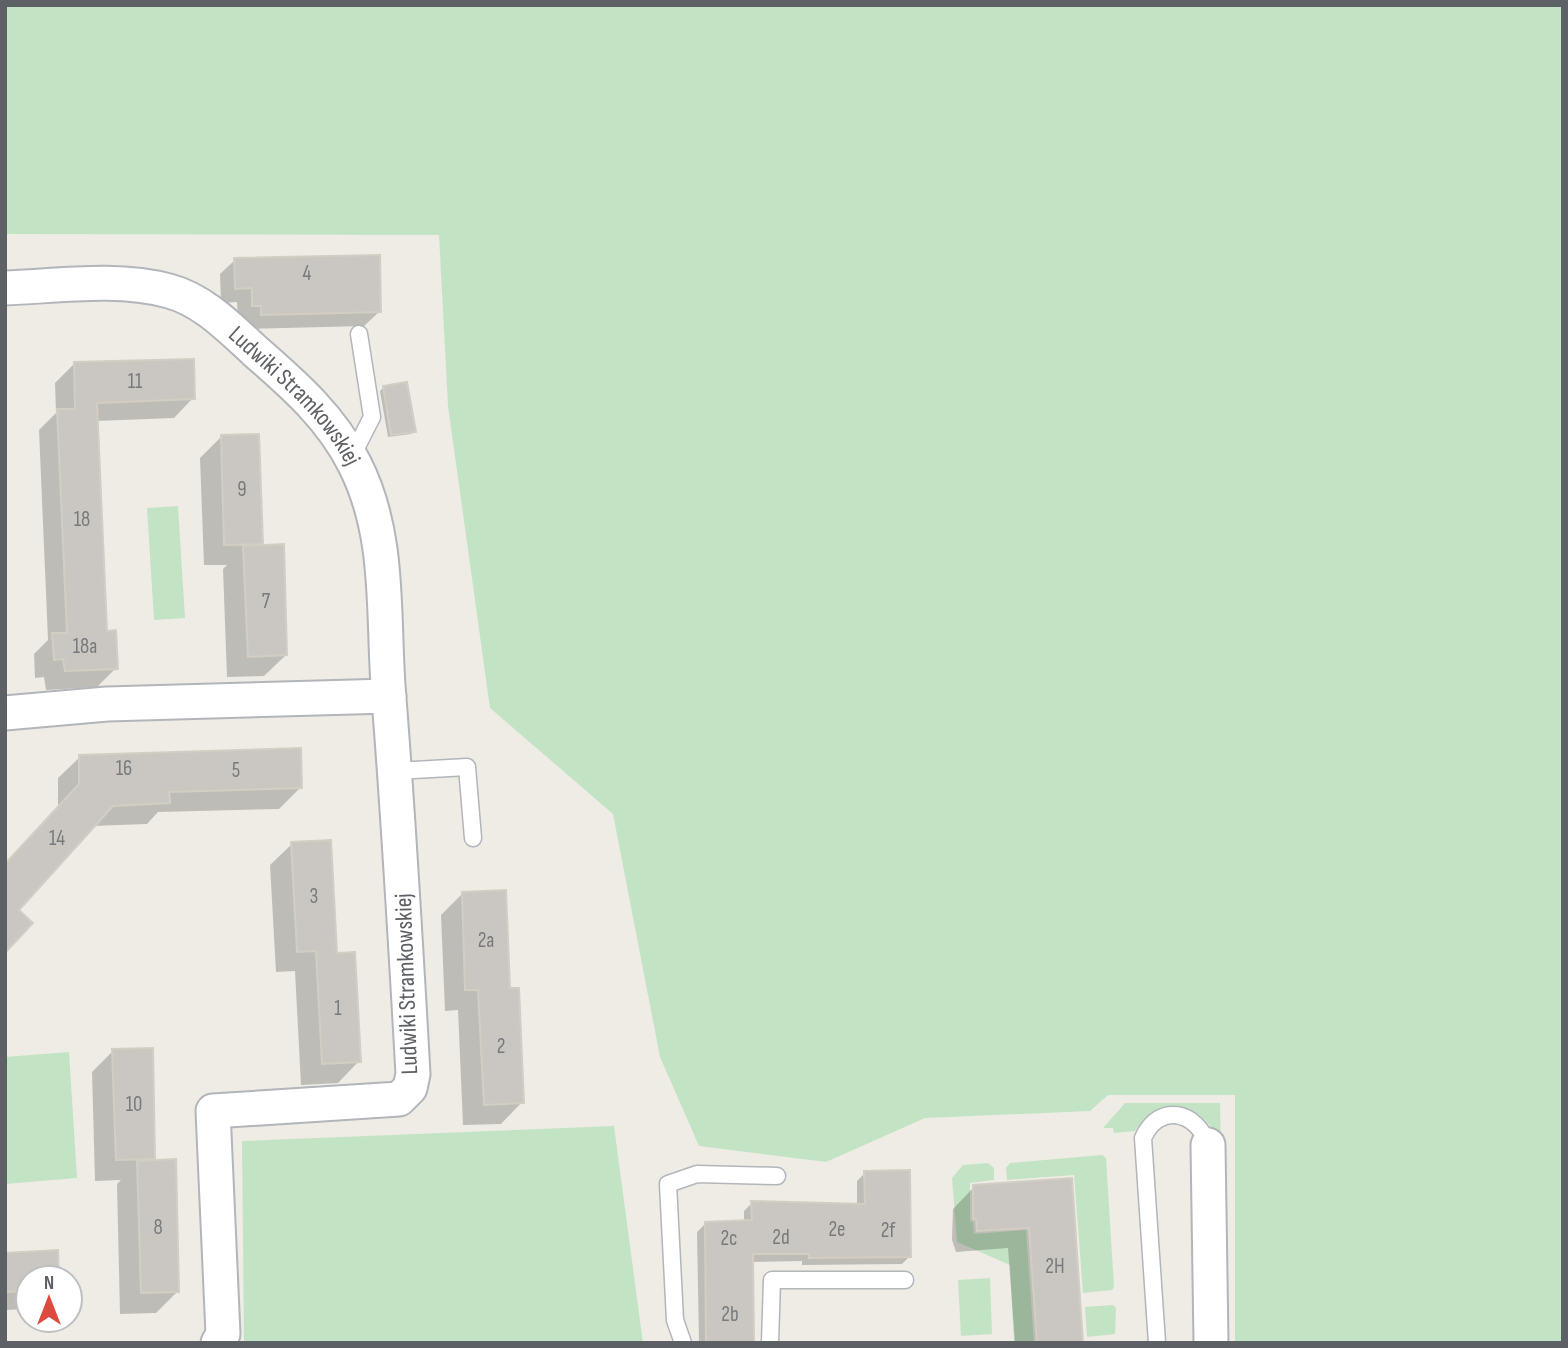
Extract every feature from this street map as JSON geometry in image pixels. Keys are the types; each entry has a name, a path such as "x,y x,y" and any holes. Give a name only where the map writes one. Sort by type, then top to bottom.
{"street":[{"name":"Ludwiki Stramkowskiej","path":"5,288 128,284 171,291 211,312 295,385 332,424 351,458 375,519 384,576 413,1074 410,1088 399,1099 212,1111 223,1334 218,1343"},
{"path":"5,713 107,704 389,696"},
{"path":"1209,1145 1211,1343"}],"lane":[{"path":"351,458 372,417 359,334"},
{"path":"396,771 467,767 474,838"},
{"path":"1157,1343 1143,1138 1148,1126 1156,1120 1170,1116 1191,1118 1203,1130 1209,1145"},
{"path":"683,1343 675,1320 668,1184 697,1174 777,1176"},
{"path":"770,1343 772,1280 905,1280"}],"green space":[{"path":"5,5 1563,5 1563,1343 1235,1343 1235,1095 1108,1095 1090,1111 925,1118 826,1162 699,1146 660,1057 613,814 490,708 448,406 439,235 5,234"},
{"path":"178,506 185,618 154,620 147,508"},
{"path":"69,1052 77,1178 5,1184 5,1057"},
{"path":"1125,1103 1220,1103 1225,1343 1214,1131 1195,1113 1174,1107 1153,1113 1135,1131 1114,1133 1113,1128 1103,1128"},
{"path":"614,1126 643,1343 244,1343 242,1141"},
{"path":"1102,1155 1106,1158 1114,1287 1112,1290 1083,1293 1074,1175 1007,1180 1006,1168 1010,1163"},
{"path":"988,1163 994,1168 994,1180 970,1183 970,1221 973,1222 974,1234 1026,1230 1034,1343 1014,1343 1010,1265 957,1242 952,1178 963,1165"},
{"path":"990,1278 992,1334 961,1336 958,1280"},
{"path":"1113,1305 1116,1308 1115,1334 1087,1337 1085,1307"}],"building":[{"path":"380,255 381,312 261,315 261,306 252,306 252,288 235,289 234,258"},
{"path":"194,359 195,399 97,403 107,631 116,630 118,669 65,671 63,659 54,660 52,633 67,633 57,409 75,409 74,362"},
{"path":"407,382 416,432 391,435 383,386"},
{"path":"259,434 263,544 224,545 221,435"},
{"path":"284,544 287,655 248,657 243,546"},
{"path":"301,748 302,788 169,792 170,803 113,806 19,910 33,923 5,953 5,864 79,784 79,755"},
{"path":"331,840 337,953 355,952 361,1062 322,1064 316,951 297,952 291,842"},
{"path":"506,890 510,988 519,988 524,1103 484,1105 478,990 465,990 462,892"},
{"path":"153,1048 155,1159 116,1160 112,1049"},
{"path":"176,1159 179,1292 141,1293 137,1161"},
{"path":"910,1170 911,1257 809,1258 809,1254 753,1254 754,1343 706,1343 705,1222 752,1220 751,1201 865,1204 864,1171"},
{"path":"1072,1178 1083,1343 1037,1343 1029,1228 977,1231 976,1219 973,1219 973,1185"},
{"path":"58,1250 58,1264 14,1264 14,1292 5,1292 5,1253"}]}
